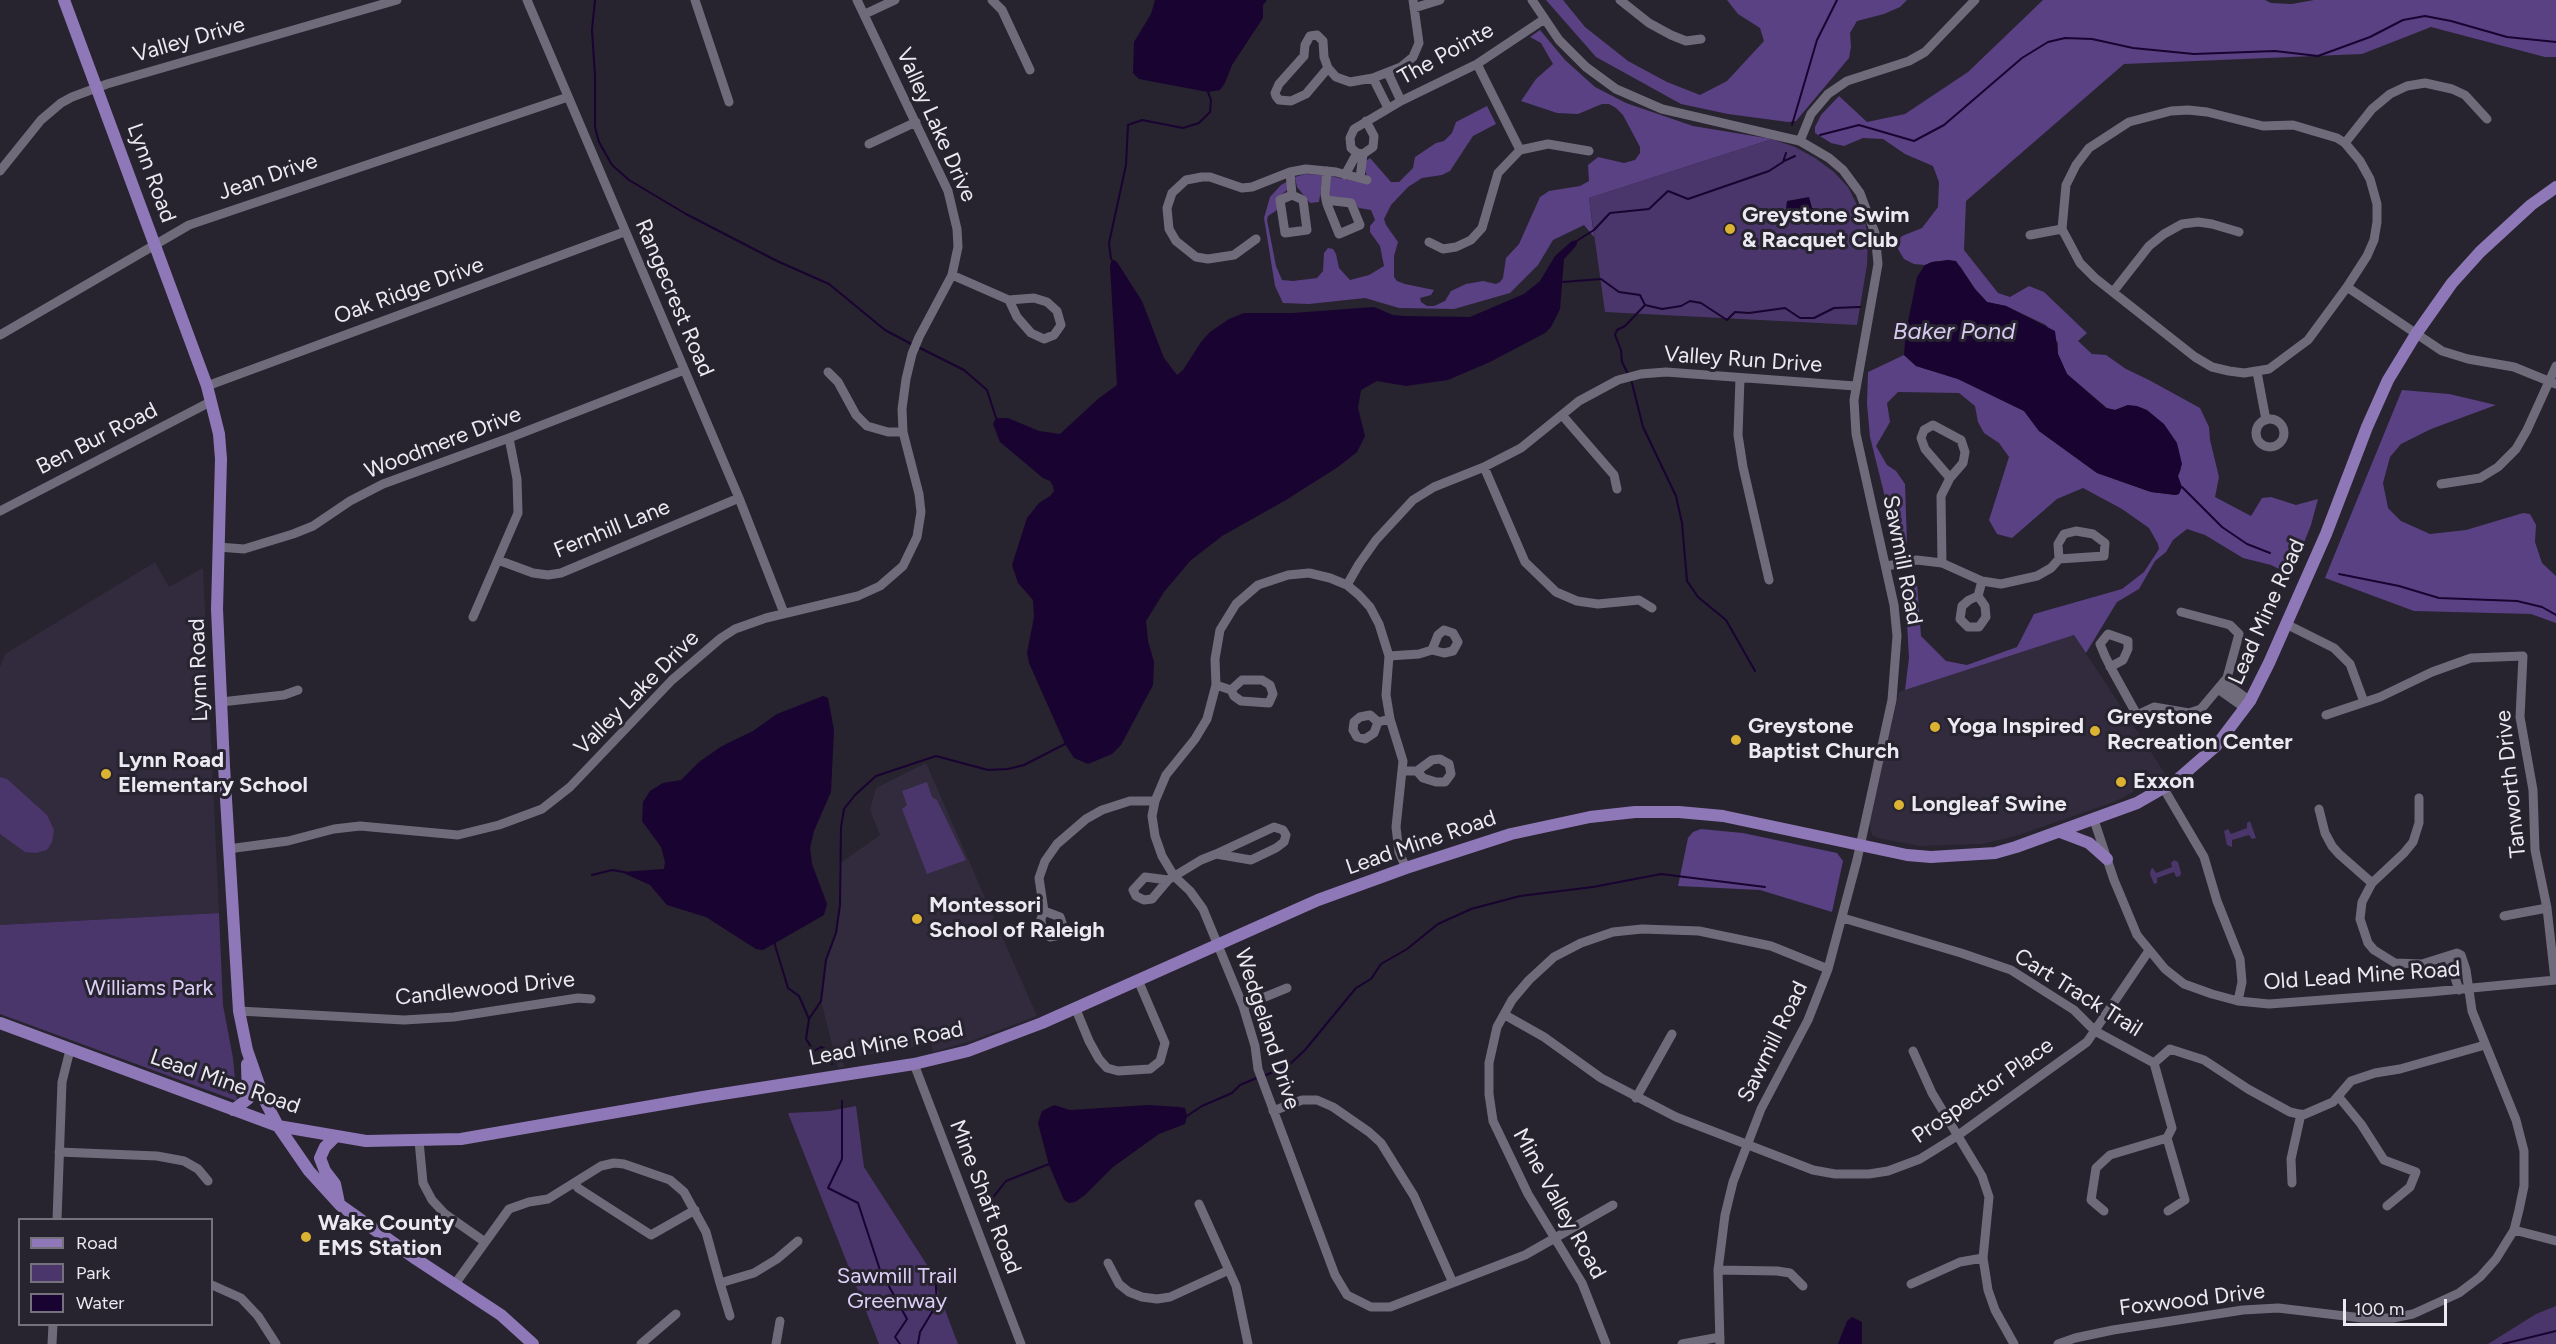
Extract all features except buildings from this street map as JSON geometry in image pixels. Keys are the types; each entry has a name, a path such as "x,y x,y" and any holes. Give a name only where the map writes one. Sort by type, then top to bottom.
{"main road":[{"name":"Lynn Road","path":"64,0 207,386 219,434 221,459 217,609 228,849 239,1011 247,1050 264,1099 278,1126 309,1171 340,1204 501,1315 533,1344"},
{"name":"Lead Mine Road","path":"0,1023 278,1126 366,1141 462,1139 703,1097 914,1064 1000,1041 1318,900 1407,868 1520,832 1590,817 1635,812 1679,812 1723,816 1907,855 1959,856 1995,853 2060,832 2120,810 2164,789 2198,764 2216,746 2248,704 2288,625 2388,380 2416,334 2452,283 2480,252 2531,205 2556,187"},
{"path":"2060,832 2090,843 2107,859"},
{"path":"233,1110 248,1099 247,1050"},
{"path":"334,1137 325,1147 320,1158 325,1171 335,1184 340,1204"}],"street":[{"name":"Valley Drive","path":"0,171 41,120 61,103 96,88 397,0"},
{"name":"Rangecrest Road","path":"527,0 738,498 784,613"},
{"path":"695,0 729,102"},
{"name":"Valley Lake Drive","path":"228,849 288,841 334,829 360,826 458,835 500,825 542,809 570,787 672,680 705,650 735,629 784,613 858,596 880,586 903,566 917,537 921,512 903,432 902,409 912,354 952,275 958,247 955,211 948,191 857,0"},
{"path":"865,14 895,0"},
{"path":"992,0 1002,10 1030,70"},
{"path":"1328,68 1306,94 1291,101 1279,100 1276,96 1279,84 1304,56 1305,45 1310,36 1317,35 1323,41 1324,57 1328,68 1336,78 1350,82 1388,73 1413,57 1419,43 1413,4 1440,0"},
{"name":"Sawmill Road","path":"1532,0 1543,20 1559,40 1586,67 1625,93 1662,110 1800,141 1829,158 1853,183 1867,207 1875,233 1878,264 1875,286 1854,386 1856,434 1894,605 1896,665 1892,700 1843,918 1828,969 1808,1020 1761,1109 1746,1144 1725,1215 1718,1270 1720,1340"},
{"path":"1620,0 1649,23 1671,35 1686,41 1701,39"},
{"path":"1800,141 1811,114 1828,94 1847,81 1910,61 1925,52 1975,0"},
{"name":"The Pointe","path":"1360,154 1351,148 1350,138 1354,129 1401,101 1477,64 1543,20"},
{"path":"1477,64 1520,150"},
{"path":"1388,73 1401,101"},
{"path":"1373,78 1388,108"},
{"path":"2345,143 2372,109 2390,94 2407,86 2425,83 2452,89 2465,95 2487,119"},
{"name":"Jean Drive","path":"0,335 189,225 568,97"},
{"path":"2188,110 2207,112 2263,126 2293,125 2345,143 2360,161 2370,179 2377,204 2374,240 2347,287 2302,345 2270,369 2244,373 2229,371 2212,367 2195,357 2080,263 2062,229 2066,185 2076,165 2089,148 2129,122 2171,111 2188,110"},
{"path":"1345,175 1360,154 1373,147 1374,136 1366,121"},
{"path":"869,144 916,122"},
{"path":"1429,242 1443,249 1456,248 1471,240 1482,228 1498,173 1520,150 1548,144 1562,144 1589,151"},
{"path":"1253,245 1234,255 1208,259 1196,257 1184,249 1169,229 1167,208 1172,193 1186,180 1202,177 1210,177 1242,188 1252,187 1290,172 1306,169 1364,179 1360,154"},
{"path":"1326,200 1327,171"},
{"path":"1290,172 1292,195"},
{"path":"2113,292 2149,246 2182,224 2198,222 2239,232"},
{"path":"2030,235 2062,229"},
{"name":"Oak Ridge Drive","path":"207,386 624,232"},
{"path":"952,275 1009,300 1034,298 1047,302 1057,311 1062,325 1054,335 1044,339 1031,333 1017,317 1009,300"},
{"path":"2347,287 2442,351 2468,359 2514,368 2553,382"},
{"path":"2441,484 2480,478 2498,467 2516,449 2553,382 2556,366"},
{"name":"Woodmere Drive","path":"218,548 244,549 293,534 313,526 350,501 383,484 684,370"},
{"path":"828,372 838,382 856,415 867,426 888,432 903,432"},
{"name":"Valley Run Drive","path":"1347,585 1377,540 1413,500 1434,487 1521,448 1598,389 1641,374 1666,372 1854,386"},
{"path":"2257,372 2266,420"},
{"path":"1740,378 1738,435 1743,467 1769,580"},
{"name":"Ben Bur Road","path":"0,511 212,401"},
{"path":"1562,415 1614,475 1617,489"},
{"path":"1942,563 1941,496 1950,478 1963,463 1965,452 1960,440 1934,425 1924,430 1921,438 1925,448 1950,478"},
{"path":"472,617 518,513 517,479 509,438"},
{"path":"1484,466 1525,562 1556,592 1577,601 1598,604 1639,600 1652,608"},
{"name":"Fernhill Lane","path":"498,560 533,573 548,575 561,573 738,498"},
{"path":"1887,566 1917,560 1942,563 1982,581 2001,584 2037,576 2051,568 2059,559 2104,556 2105,543 2093,534 2076,531 2064,534 2058,544 2059,559"},
{"name":"Wedgeland Drive","path":"1407,868 1396,841 1403,771 1401,750 1390,719 1386,694 1389,656 1379,624 1370,608 1347,585 1309,573 1288,575 1258,585 1236,604 1220,630 1215,659 1216,685 1207,718 1195,739 1166,775 1155,801 1152,816 1155,836 1171,878 1190,891 1203,909 1243,1006 1256,1046 1258,1069 1335,1275 1347,1295 1371,1307 1390,1307 1525,1255 1612,1205"},
{"path":"1978,596 1982,581"},
{"path":"2110,667 2137,714 2154,707 2189,713 2201,709 2221,685 2239,633 2230,625 2181,612"},
{"path":"2288,625 2334,648 2350,664 2364,702 2326,715"},
{"path":"1389,656 1419,654 1432,650"},
{"name":"Tanworth Drive","path":"2364,702 2398,690 2432,672 2471,658 2523,656 2520,717 2533,790 2535,850 2547,908 2555,980"},
{"path":"1216,685 1231,690"},
{"path":"2221,685 2248,704"},
{"path":"221,702 284,695 298,690"},
{"path":"1378,722 1390,719"},
{"path":"1403,771 1417,771"},
{"path":"2164,789 2204,857 2217,901 2240,959 2242,982 2238,1001"},
{"path":"2319,809 2325,833 2332,846 2372,883 2413,842 2419,822 2419,798"},
{"path":"1044,911 1039,878 1057,844 1086,819 1102,810 1130,801 1155,801"},
{"name":"Old Lead Mine Road","path":"2094,820 2128,917 2148,952 2164,969 2184,984 2238,1001 2270,1004 2555,980"},
{"path":"1171,878 1201,860 1274,827 1283,830 1286,835 1284,842 1276,848 1251,861 1216,854"},
{"name":"Foxwood Drive","path":"2058,1344 2112,1330 2243,1310 2278,1308 2362,1318 2393,1318 2413,1314 2459,1293 2480,1277 2496,1259 2514,1230 2524,1186 2524,1151 2516,1120 2463,989 2468,980 2462,955 2457,953 2412,965 2394,963 2374,950 2368,943 2361,919 2362,902 2372,883"},
{"path":"2504,916 2547,908"},
{"name":"Cart Track Trail","path":"1843,918 1961,952 2010,970 2074,1010 2095,1031 2154,1063 2170,1049 2204,1060 2248,1089 2290,1112 2301,1114"},
{"name":"Mine Valley Road","path":"1606,1344 1582,1283 1528,1194 1493,1121 1489,1094 1489,1063 1497,1027 1512,1000 1529,980 1554,957 1581,943 1613,932 1642,929 1699,931 1771,946 1828,969"},
{"name":"Prospector Place","path":"1505,1015 1544,1037 1601,1078 1676,1117 1813,1170 1835,1174 1860,1174 1888,1171 1920,1159 1957,1136 2078,1048 2095,1031 2148,952"},
{"path":"1075,1007 1094,1050 1107,1068 1118,1071 1150,1069 1160,1061 1165,1043 1138,980"},
{"path":"1243,1006 1287,988"},
{"name":"Candlewood Drive","path":"239,1011 404,1020 454,1017 574,999 591,999"},
{"path":"1636,1098 1672,1034"},
{"path":"2292,1183 2291,1159 2301,1114 2333,1102 2351,1082 2375,1073 2400,1069 2485,1045"},
{"path":"57,1218 62,1082 70,1050"},
{"path":"1913,1051 1932,1094 1982,1176 1989,1197 1983,1258 1988,1290 1995,1310 2014,1344"},
{"path":"2154,1063 2172,1128 2167,1138 2185,1200 2168,1210"},
{"name":"Mine Shaft Road","path":"914,1064 1021,1344"},
{"path":"2338,1096 2361,1125 2384,1161 2416,1172 2410,1187 2387,1206"},
{"path":"1273,1111 1302,1100 1317,1100 1333,1107 1370,1132 1381,1143 1414,1196 1453,1283"},
{"path":"2104,1211 2091,1200 2096,1168 2110,1155 2167,1138"},
{"path":"419,1141 423,1183 429,1196 445,1214 485,1242"},
{"path":"59,1152 157,1156 184,1161 198,1169 208,1181"},
{"path":"455,1284 509,1209 548,1199 601,1166 614,1163 624,1164 670,1180 684,1192 706,1232 730,1317"},
{"path":"575,1183 578,1188 651,1235 695,1210"},
{"path":"1199,1203 1229,1270 1241,1304 1248,1344"},
{"path":"2514,1230 2556,1241"},
{"path":"720,1282 754,1273 777,1259 798,1241"},
{"path":"1911,1284 1960,1262 1983,1258"},
{"path":"1108,1263 1119,1284 1129,1292 1157,1299 1177,1294 1229,1270"},
{"path":"1718,1270 1790,1273 1803,1286"},
{"path":"213,1285 241,1298 258,1316 276,1344"},
{"path":"641,1344 676,1314"},
{"path":"776,1344 780,1320"},
{"path":"52,1344 53,1326"},
{"path":"1682,1344 1720,1340"}],"shaded area":[{"path":"1546,0 1563,0 1585,27 1628,61 1667,82 1700,95 1727,81 1764,41 1760,28 1738,14 1727,0 1907,0 1900,7 1884,14 1857,21 1850,33 1849,58 1796,121 1788,122 1728,114 1681,104 1596,57"},
{"path":"2043,0 2265,0 2271,3 2292,4 2314,0 2556,0 2556,57 2545,57 2431,27 2362,54 2124,64 1966,201 1964,250 1998,293 2010,297 2029,286 2044,292 2087,333 2078,341 2092,354 2106,355 2126,369 2200,408 2209,427 2219,477 2215,497 2251,516 2262,498 2271,497 2296,505 2318,499 2311,525 2291,575 2271,565 2243,558 2205,535 2187,529 2173,540 2166,552 2155,561 2139,589 2117,602 2086,653 2074,635 1905,690 1909,658 1905,587 1908,576 1917,583 1921,636 1946,661 1967,665 2017,647 2034,614 2122,589 2144,572 2159,549 2149,528 2122,509 2083,488 2057,499 2012,538 1997,534 1989,520 2009,457 1999,443 1984,433 1978,422 1975,406 1959,393 1898,392 1887,403 1890,422 1876,446 1887,465 1896,471 1905,484 1907,543 1897,545 1870,437 1867,404 1868,372 1904,355 1916,366 1958,379 2024,411 2039,431 2097,473 2151,492 2176,495 2181,469 2128,405 2115,410 2107,408 2067,374 2058,354 2058,343 2046,325 2006,306 1987,302 1975,289 1960,266 1949,260 1925,265 1914,264 1904,259 1897,242 1902,236 1922,228 1938,207 1939,182 1933,166 1905,154 1883,139 1863,138 1844,146 1831,143 1815,133 1815,127 1821,115 1839,96 1867,122 1905,114 1968,72"},
{"path":"1540,30 1565,60 1595,87 1626,103 1693,126 1772,139 1589,198 1594,237 1584,225 1553,240 1538,265 1510,293 1454,309 1399,308 1365,298 1309,304 1283,303 1275,286 1264,218 1270,197 1288,181 1287,190 1279,197 1277,210 1268,216 1267,220 1276,266 1282,280 1317,278 1323,271 1324,253 1328,248 1333,249 1339,268 1350,280 1369,275 1384,266 1380,246 1370,232 1370,226 1375,220 1371,210 1359,208 1354,202 1331,197 1329,194 1330,176 1369,184 1363,163 1370,158 1391,182 1399,182 1413,168 1415,157 1436,143 1444,141 1452,133 1456,122 1487,106 1496,124 1473,136 1450,171 1442,175 1422,178 1408,187 1391,205 1384,219 1398,242 1394,256 1394,277 1405,284 1434,290 1431,295 1420,298 1421,302 1427,306 1434,306 1445,301 1451,291 1466,284 1483,281 1496,284 1500,282 1503,278 1506,258 1519,244 1540,197 1549,191 1580,186 1589,181 1588,165 1598,157 1624,163 1635,160 1640,153 1640,147 1623,115 1609,104 1602,104 1578,114 1557,113 1521,101 1536,79 1553,64 1541,43 1530,37"},
{"path":"1305,174 1323,175 1319,202 1310,203 1297,187 1295,177"},
{"path":"2402,390 2449,394 2496,405 2431,429 2401,444 2390,457 2383,483 2388,508 2401,521 2430,534 2466,530 2523,513 2530,514 2536,525 2535,542 2542,563 2556,576 2556,623 2531,614 2414,611 2325,578"},
{"name":"Lynn Road Elementary School","path":"155,562 169,587 203,568 219,913 0,925 0,667 5,654"},
{"path":"2074,635 2166,775 2114,802 2019,835 1982,844 1919,846 1872,835 1869,824 1899,692"},
{"name":"Montessori School of Raleigh","path":"926,763 1037,1016 971,1041 933,1052 931,1044 843,1059 844,1067 838,1068 821,1001 826,960 836,933 840,905 839,864 880,835 870,810 876,788"},
{"path":"1701,829 1743,833 1837,853 1843,861 1832,912 1760,890 1678,886 1688,838 1693,832"}],"green space":[{"name":"Greystone Swim & Racquet Club","path":"1772,139 1795,147 1834,172 1848,187 1865,221 1868,238 1867,265 1857,325 1605,312 1589,198"},
{"path":"0,777 7,779 47,815 54,830 52,842 47,850 36,853 25,852 0,834"},
{"path":"927,782 932,797 937,800 966,860 927,874 902,809 907,805 902,791"},
{"path":"2250,821 2256,838 2252,839 2249,835 2232,840 2232,847 2227,845 2224,831 2228,829 2231,834 2247,828 2247,823"},
{"path":"2174,860 2178,862 2180,876 2176,877 2174,872 2157,878 2157,883 2154,884 2150,874 2151,869 2153,868 2156,873 2172,867 2171,863"},
{"name":"Williams Park","path":"219,913 223,1005 233,1058 237,1101 0,1014 0,925"},
{"name":"Sawmill Trail Greenway","path":"856,1106 864,1167 929,1268 958,1344 879,1344 788,1113 829,1111"},
{"path":"2556,1306 2556,1344 2488,1344 2536,1314"}],"water":[{"path":"1155,0 1267,0 1263,5 1263,18 1232,65 1225,83 1220,90 1208,92 1139,79 1133,73 1134,42 1151,14"},
{"path":"1809,197 1812,208 1823,210 1821,217 1798,223 1794,210 1786,209 1787,201"},
{"path":"1578,240 1576,246 1564,259 1560,309 1551,327 1545,333 1490,362 1448,380 1406,386 1377,381 1361,390 1358,408 1365,436 1357,452 1286,500 1222,536 1190,561 1164,592 1146,621 1148,641 1154,662 1153,685 1121,745 1112,754 1088,764 1074,758 1065,744 1029,663 1027,653 1034,617 1033,600 1018,583 1012,565 1027,518 1039,503 1050,496 1054,491 1053,486 1050,481 1043,478 1000,442 993,424 996,418 1008,418 1039,431 1060,434 1117,385 1110,266 1112,259 1117,262 1142,301 1164,358 1177,375 1210,332 1229,319 1244,313 1293,313 1374,307 1393,315 1470,317 1524,294 1540,281 1555,256 1572,241"},
{"name":"Baker Pond","path":"1949,260 1956,261 1987,302 2006,306 2055,331 2058,354 2067,374 2106,408 2115,410 2128,405 2137,406 2147,410 2164,424 2177,443 2182,464 2178,476 2182,487 2179,494 2151,492 2097,473 2039,431 2024,411 1958,379 1916,366 1904,355 1906,332 1917,277 1925,265"},
{"path":"823,696 828,698 834,730 831,792 814,831 810,848 812,864 827,904 824,915 763,950 756,949 706,917 667,905 650,885 621,872 664,869 665,862 661,847 642,821 643,802 650,791 663,783 681,780 699,762 722,746 753,731 777,714"},
{"path":"1054,1105 1070,1110 1149,1105 1179,1107 1185,1108 1187,1116 1185,1124 1159,1134 1113,1167 1085,1195 1069,1203 1064,1200 1049,1165 1038,1123 1042,1111"},
{"path":"1852,1317 1862,1322 1862,1344 1838,1344 1847,1321"}],"waterway":[{"path":"595,0 592,30 595,127 599,142 612,165 629,180 686,214 777,261 829,284 885,330 913,345"},
{"path":"1792,125 1817,40 1837,0"},
{"path":"1820,135 1859,125 1914,141 1944,125 2022,58 2048,42 2065,38 2092,39 2133,48 2194,54 2275,51 2318,56 2370,37 2403,20 2425,16 2507,37 2556,42"},
{"path":"1111,259 1109,243 1126,165 1128,125 1142,120 1183,128 1199,123 1210,112 1211,100 1208,92"},
{"path":"1578,240 1594,230 1610,213 1649,209 1668,191 1688,199 1769,171 1783,162 1786,153"},
{"path":"1784,161 1795,156"},
{"path":"1563,282 1601,279 1619,292 1640,295 1645,305 1662,309 1681,306 1690,301 1701,303 1727,320 1735,312 1749,313 1785,308 1800,318 1814,318 1834,308 1860,307"},
{"path":"1628,374 1622,362 1621,350 1615,335 1617,330 1625,326 1645,305"},
{"path":"918,347 964,370 987,390 996,418"},
{"path":"1631,379 1643,427 1676,496 1682,523 1687,581 1698,597 1726,620 1755,671"},
{"path":"2182,487 2222,527 2247,544 2270,553"},
{"path":"2339,574 2399,586 2439,598 2517,601 2542,607 2556,615"},
{"path":"832,1064 828,1050 821,1047 814,1051 806,1039 809,1019 821,1001 826,960 836,933 840,905 841,827 844,809 855,795 876,776 936,756 988,770 1008,769 1024,765 1065,744"},
{"path":"592,875 612,870 624,872"},
{"path":"1264,1076 1290,1064 1305,1050 1356,988 1371,979 1381,964 1407,949 1438,924 1471,909 1520,896 1593,887 1661,874 1765,887"},
{"path":"774,942 788,988 799,996 809,1019"},
{"path":"1187,1116 1202,1106 1232,1093 1240,1085 1259,1077"},
{"path":"842,1101 842,1159 828,1188 858,1203 880,1270 907,1319 895,1337 900,1344"},
{"path":"983,1210 1006,1181 1049,1164"},
{"path":"918,1344 920,1332 937,1304 935,1274"},
{"path":"2503,1344 2556,1331"}],"place":[{"name":"Greystone Swim & Racquet Club","path":"1730,229"},
{"name":"Yoga Inspired","path":"1935,727"},
{"name":"Greystone Recreation Center","path":"2095,731"},
{"name":"Greystone Baptist Church","path":"1736,740"},
{"name":"Lynn Road Elementary School","path":"106,774"},
{"name":"Exxon","path":"2121,782"},
{"name":"Longleaf Swine","path":"1899,805"},
{"name":"Montessori School of Raleigh","path":"917,919"},
{"name":"Wake County EMS Station","path":"306,1237"}]}
